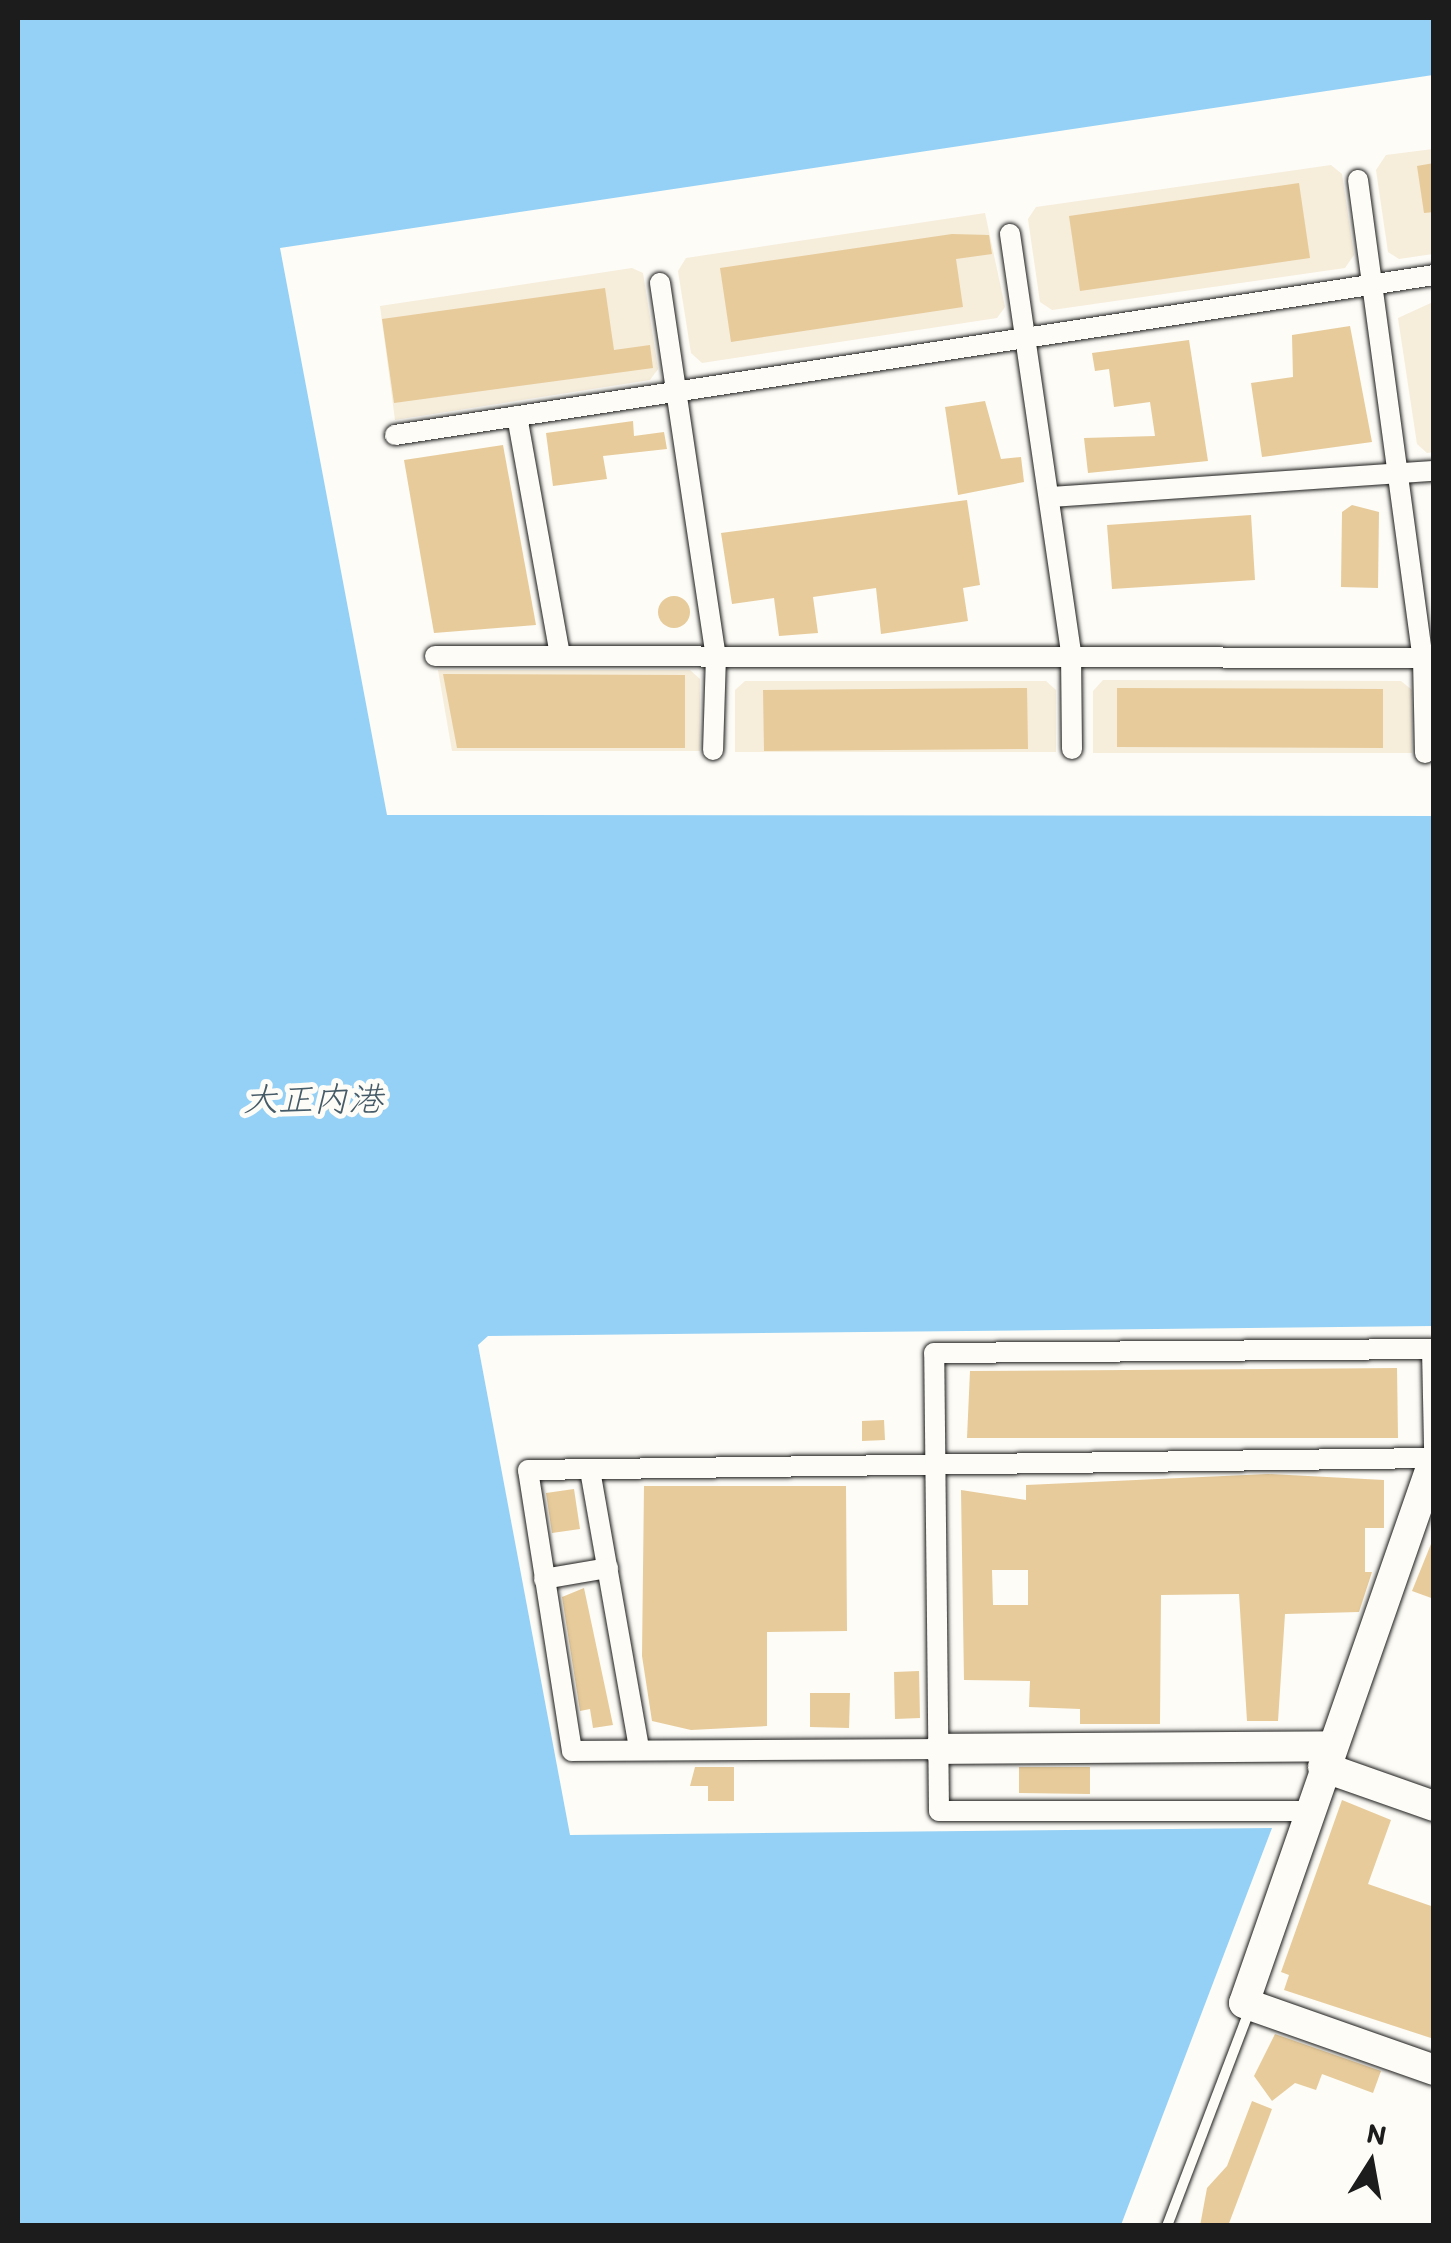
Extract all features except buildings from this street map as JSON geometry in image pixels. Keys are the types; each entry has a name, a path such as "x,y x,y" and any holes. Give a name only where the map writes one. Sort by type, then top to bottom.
{"street":[{"path":"1358,180 1398,474 1428,658 1425,752"},
{"path":"1010,234 1070,653 1072,749"},
{"path":"395,435 1434,275"},
{"path":"660,283 716,656 713,750"},
{"path":"518,416 560,656"},
{"path":"1050,497 1434,471"},
{"path":"434,656 1070,653 1428,658"},
{"path":"1308,1811 939,1812 934,1352 1432,1349 1434,1448"},
{"path":"1434,1806 1327,1757 939,1749 572,1751 528,1470 1434,1458 1327,1757 1308,1811 1244,2003 1434,2070"},
{"path":"590,1470 639,1749"},
{"path":"544,1580 608,1568"}],"lane":[{"path":"1167,2226 1251,2005"}],"shaded area":[{"path":"1433,149 1433,254 1399,259 1388,252 1376,170 1386,155"},
{"path":"1331,165 1342,174 1354,255 1345,268 1052,310 1040,302 1028,219 1036,207"},
{"path":"985,213 1005,307 997,318 702,363 691,353 678,271 686,258"},
{"path":"632,268 643,273 658,369 650,380 395,420 380,306"},
{"path":"1433,302 1434,452 1427,453 1417,444 1398,318"},
{"path":"438,670 690,670 700,679 700,751 452,751"},
{"path":"1103,680 1401,681 1412,690 1412,753 1093,753 1093,691"},
{"path":"745,681 1046,681 1056,690 1056,752 735,752 735,690"}],"water":[{"name":"大正内港","path":"18,18 1433,18 1433,75 280,248 387,815 1433,816 1433,1326 488,1336 478,1345 570,1835 1272,1828 1121,2225 18,2225"}]}
